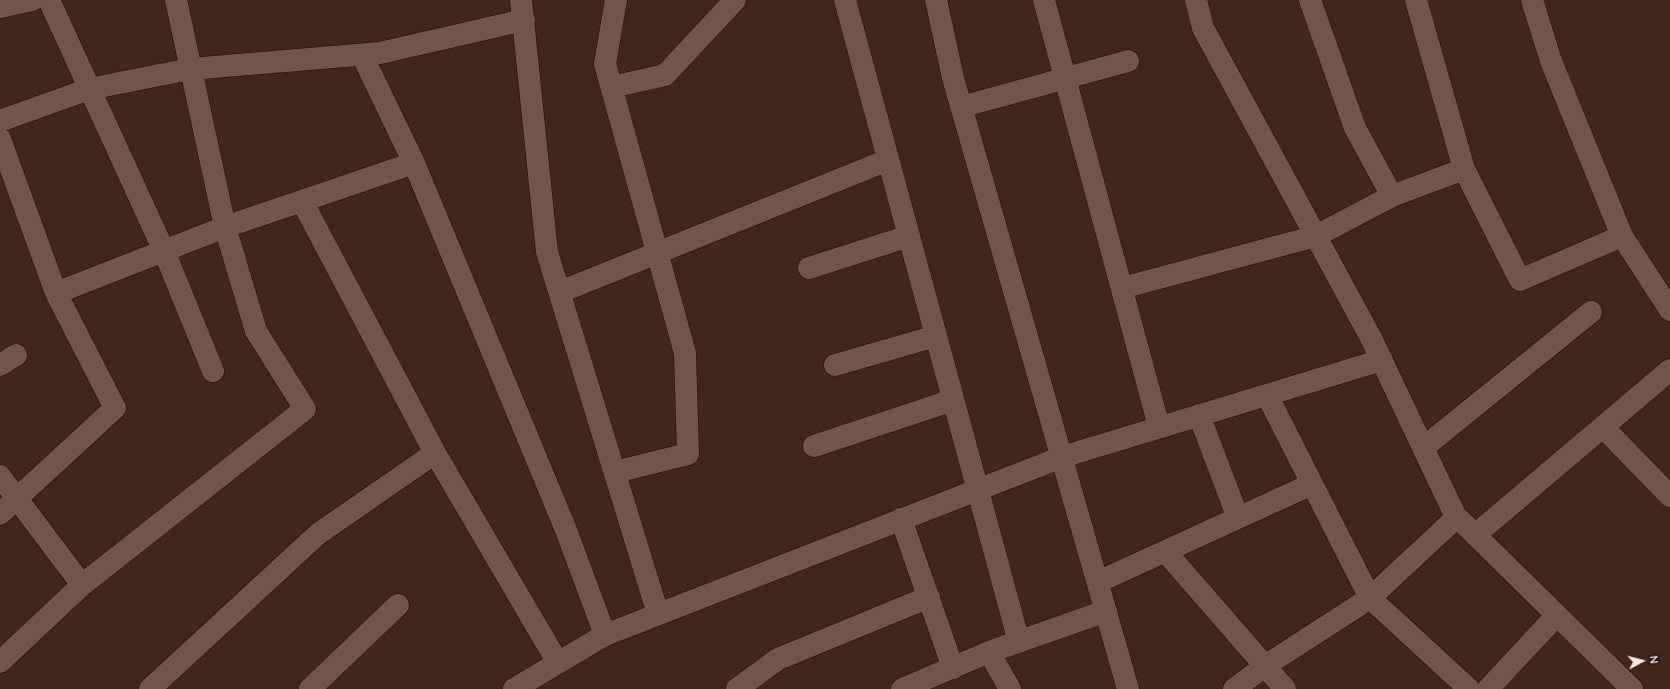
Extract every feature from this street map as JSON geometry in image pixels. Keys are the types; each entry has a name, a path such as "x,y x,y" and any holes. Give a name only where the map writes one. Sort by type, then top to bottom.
{"street":[{"path":"0,7 32,0"},
{"path":"49,0 88,89 164,251 213,371"},
{"path":"0,662 82,586 305,409 256,330 225,227 176,0"},
{"path":"615,472 688,454 685,353 605,64 616,0"},
{"path":"612,87 665,75 735,0"},
{"path":"844,0 1019,642"},
{"path":"936,0 953,78 1128,689"},
{"path":"1044,0 1159,428"},
{"path":"1196,0 1203,28 1382,360 1455,515 1632,689"},
{"path":"1310,0 1355,128 1392,196"},
{"path":"1416,0 1464,169 1520,280 1622,236"},
{"path":"1532,0 1551,62 1622,236 1670,310"},
{"path":"0,121 88,89 190,69 380,53 522,10 548,252 658,614"},
{"path":"362,55 414,163 566,530 606,635"},
{"path":"961,106 1128,61"},
{"path":"0,139 56,294 116,408 0,514"},
{"path":"560,292 658,254 888,160"},
{"path":"56,294 225,227 414,163"},
{"path":"1122,288 1316,236 1392,196 1464,169"},
{"path":"302,201 435,453 558,663"},
{"path":"809,268 909,236"},
{"path":"1423,448 1591,312"},
{"path":"835,365 936,336"},
{"path":"514,689 606,635 1062,457 1382,360"},
{"path":"1475,534 1670,370"},
{"path":"1267,395 1370,598 1469,689"},
{"path":"814,446 954,400"},
{"path":"1198,415 1238,518"},
{"path":"1603,427 1670,496"},
{"path":"150,689 318,534 435,453"},
{"path":"0,476 82,586"},
{"path":"1098,582 1312,484"},
{"path":"1234,689 1265,666 1370,598 1457,517"},
{"path":"902,519 953,668"},
{"path":"1165,551 1285,689"},
{"path":"737,689 778,659 929,597"},
{"path":"310,689 398,605"},
{"path":"902,689 989,652 1106,611"},
{"path":"1488,689 1557,615"},
{"path":"989,652 1010,689"}]}
